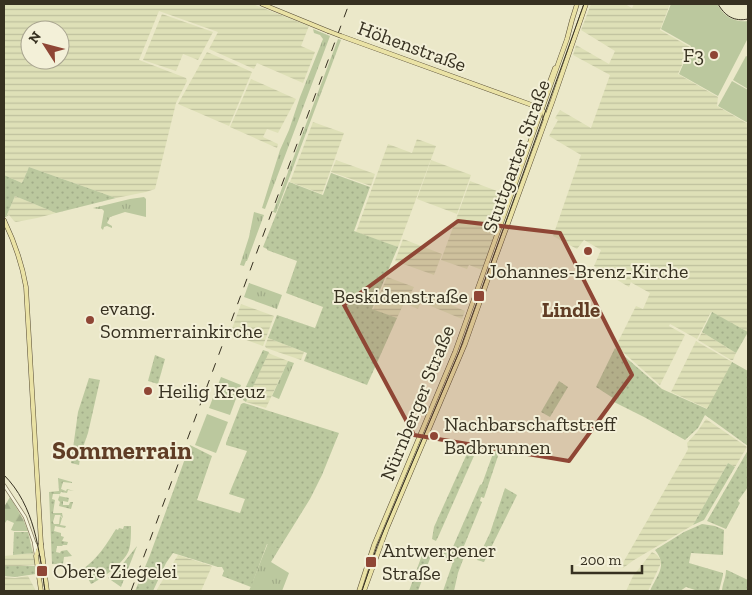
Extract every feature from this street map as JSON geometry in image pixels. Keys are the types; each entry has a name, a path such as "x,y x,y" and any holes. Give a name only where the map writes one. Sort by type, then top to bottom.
{"main road":[{"name":"Höhenstraße","path":"262,4 341,36 541,108"},
{"name":"Stuttgarter Straße","path":"501,226 541,108 561,56 577,4"},
{"name":"Stuttgarter Straße","path":"475,318 586,4"},
{"path":"545,120 541,108 551,105"},
{"path":"4,220 21,264 26,287 41,544 47,591"},
{"name":"Nürnberger Straße","path":"359,591 374,545 432,410 464,329 501,226"},
{"name":"Nürnberger Straße","path":"364,591 387,528 453,375 475,318"},
{"path":"467,320 468,326 471,328"},
{"path":"464,329 468,337"},
{"path":"41,544 36,556 41,591"}],"street":[{"path":"4,485 25,517 34,542 43,559"},
{"path":"34,542 36,556"}],"highlighted area":[{"path":"458,221 560,233 632,375 569,461 414,435 344,305"}],"green space":[{"path":"4,4 253,4 309,26 301,46 315,52 303,83 257,63 254,69 209,49 218,32 159,11 139,60 186,78 187,81 176,103 155,189 116,198 29,167 22,183 4,175"},
{"path":"591,4 625,4 632,8 634,4 670,4 660,30 690,47 678,74 718,97 717,106 748,124 748,332 711,312 697,339 670,324 669,326 685,335 660,385 616,346 636,306 643,309 650,293 631,282 629,287 594,266 601,250 584,240 577,249 553,236 581,155 549,136 558,120 555,118 560,110 591,128 610,75 573,55 576,45 609,64 615,51 581,30"},
{"name":"F3","path":"671,4 717,4 730,18 738,21 748,21 748,38 718,96 679,74 691,46 661,29"},
{"path":"162,14 213,32 198,60 183,54 176,71 143,60"},
{"path":"313,29 330,36 265,209 262,208 280,150 323,39 320,35 314,33"},
{"path":"338,39 341,40 276,213 273,212"},
{"path":"207,52 252,72 229,126 178,104"},
{"path":"746,56 748,57 748,89 733,80"},
{"path":"251,79 296,99 278,133 267,129 263,137 278,144 277,148 230,127"},
{"path":"732,81 748,90 748,123 718,106"},
{"path":"313,122 344,133 322,194 290,182"},
{"path":"417,139 436,146 398,247 356,232 388,144 412,153"},
{"path":"336,160 375,174 371,186 331,172"},
{"path":"431,160 471,175 457,214 417,199"},
{"path":"29,167 116,198 56,213 15,196 5,217 4,175 22,183"},
{"path":"331,173 370,187 354,231 398,247 372,309 397,318 367,385 304,361 307,353 268,338 277,315 315,328 323,307 286,293 297,261 263,247 289,182 323,195"},
{"path":"470,181 508,195 482,270 469,265 467,269 441,260"},
{"path":"15,196 56,213 16,222 9,215 6,217"},
{"path":"144,197 146,199 146,217 125,212 110,217 107,223 112,228 107,226 103,230 101,228 104,211 93,208"},
{"path":"254,212 264,215 244,266 240,265 249,237"},
{"path":"403,239 442,254 434,275 395,261"},
{"path":"387,277 414,287 409,297 421,302 418,309 404,303 397,318 373,310"},
{"path":"249,283 282,295 277,309 244,297"},
{"path":"430,296 465,311 462,319 426,304"},
{"path":"241,304 274,316 263,346 230,334"},
{"path":"712,312 748,332 736,353 702,332"},
{"path":"702,332 736,353 733,360 698,340"},
{"path":"268,338 304,352 301,360 266,348"},
{"path":"696,341 732,362 708,409 671,392"},
{"path":"615,348 662,389 707,409 732,362 748,371 748,446 705,415 698,428 685,440 612,401 613,398 596,387"},
{"path":"263,350 269,352 246,402 243,400 243,393"},
{"path":"268,353 288,361 266,408 246,402"},
{"path":"155,355 165,359 158,384 148,381"},
{"path":"288,361 294,363 279,399 272,396"},
{"path":"221,377 241,385 230,415 209,408"},
{"path":"89,378 100,380 79,465 71,463 78,412"},
{"path":"559,381 568,387 550,417 541,412"},
{"path":"244,403 339,433 310,499 279,549 267,544 251,587 222,576 224,571 222,567 173,553 166,563 153,591 135,591 190,445 212,456 197,500 240,513 245,499 229,494 247,451 226,445 226,443 241,404"},
{"path":"207,414 228,422 216,453 195,445"},
{"path":"706,419 747,447 735,467 728,463 693,525 623,568 624,561 686,453 688,449 687,443"},
{"path":"474,438 481,440 436,541 432,539 434,527"},
{"path":"495,448 498,449 498,456 484,498 481,497 480,501 482,502 464,546 462,546 460,552 452,549 482,484"},
{"path":"748,450 748,487 738,501 740,503 726,529 707,521"},
{"path":"728,463 735,467 704,520 693,525"},
{"path":"58,478 72,482 63,482 61,489 66,491 67,489 74,491 68,490 67,493 53,494 52,499 55,500 53,513 62,513 63,518 60,515 55,515 53,522 54,524 59,524 60,516 62,518 60,525 66,526 65,528 55,526 54,531 61,533 61,536 64,537 62,541 68,542 67,545 57,546 56,552 60,553 67,550 72,556 64,557 63,564 52,564 49,492 59,491"},
{"path":"505,488 517,495 484,562 477,560 490,533"},
{"path":"59,496 69,498 68,502 63,501 63,505 69,505 70,502 73,502 71,509 59,506"},
{"path":"10,497 28,531 11,530 14,523 7,520 4,523 4,507"},
{"path":"702,524 724,530 723,555 691,553 689,563 723,573 719,591 698,591 686,587 680,591 650,591 661,566 661,561 655,550 684,532"},
{"path":"124,526 131,526 127,555 113,570 91,584 83,569 98,555 116,529 123,529"},
{"path":"14,532 28,532 33,553 13,555"},
{"path":"268,543 279,549 271,562 289,573 282,591 249,591"},
{"path":"137,546 121,587 108,578 121,566"},
{"path":"445,548 464,557 454,591 443,591 453,562 455,562 441,556"},
{"path":"427,551 432,553 418,591 409,591 422,555 424,556"},
{"path":"652,552 657,555 661,563 648,591 626,591 633,576"},
{"path":"33,553 35,565 4,566 4,556"},
{"path":"178,555 212,566 201,591 156,591"},
{"path":"4,566 35,566 36,574 15,577 4,576"},
{"path":"726,570 748,580 748,591 722,591"},
{"path":"28,576 36,591 4,591 4,577"}],"tram line":[{"path":"362,591 377,546 459,352 584,4"},
{"path":"718,4 730,17 738,20 748,19"},
{"path":"4,475 23,500 34,529 45,591"}],"railway":[{"path":"131,591 349,4"}],"place":[{"name":"F3","path":"714,55"},
{"name":"Johannes-Brenz-Kirche","path":"588,251"},
{"name":"Beskidenstraße","path":"479,296"},
{"name":"evang. Sommerrainkirche","path":"90,320"},
{"name":"Heilig Kreuz","path":"148,391"},
{"name":"Nachbarschaftstreff Badbrunnen","path":"434,436"},
{"name":"Antwerpener Straße","path":"371,562"},
{"name":"Obere Ziegelei","path":"42,571"}],"district":[{"name":"Lindle","path":"571,310"},
{"name":"Sommerrain","path":"122,450"}]}
